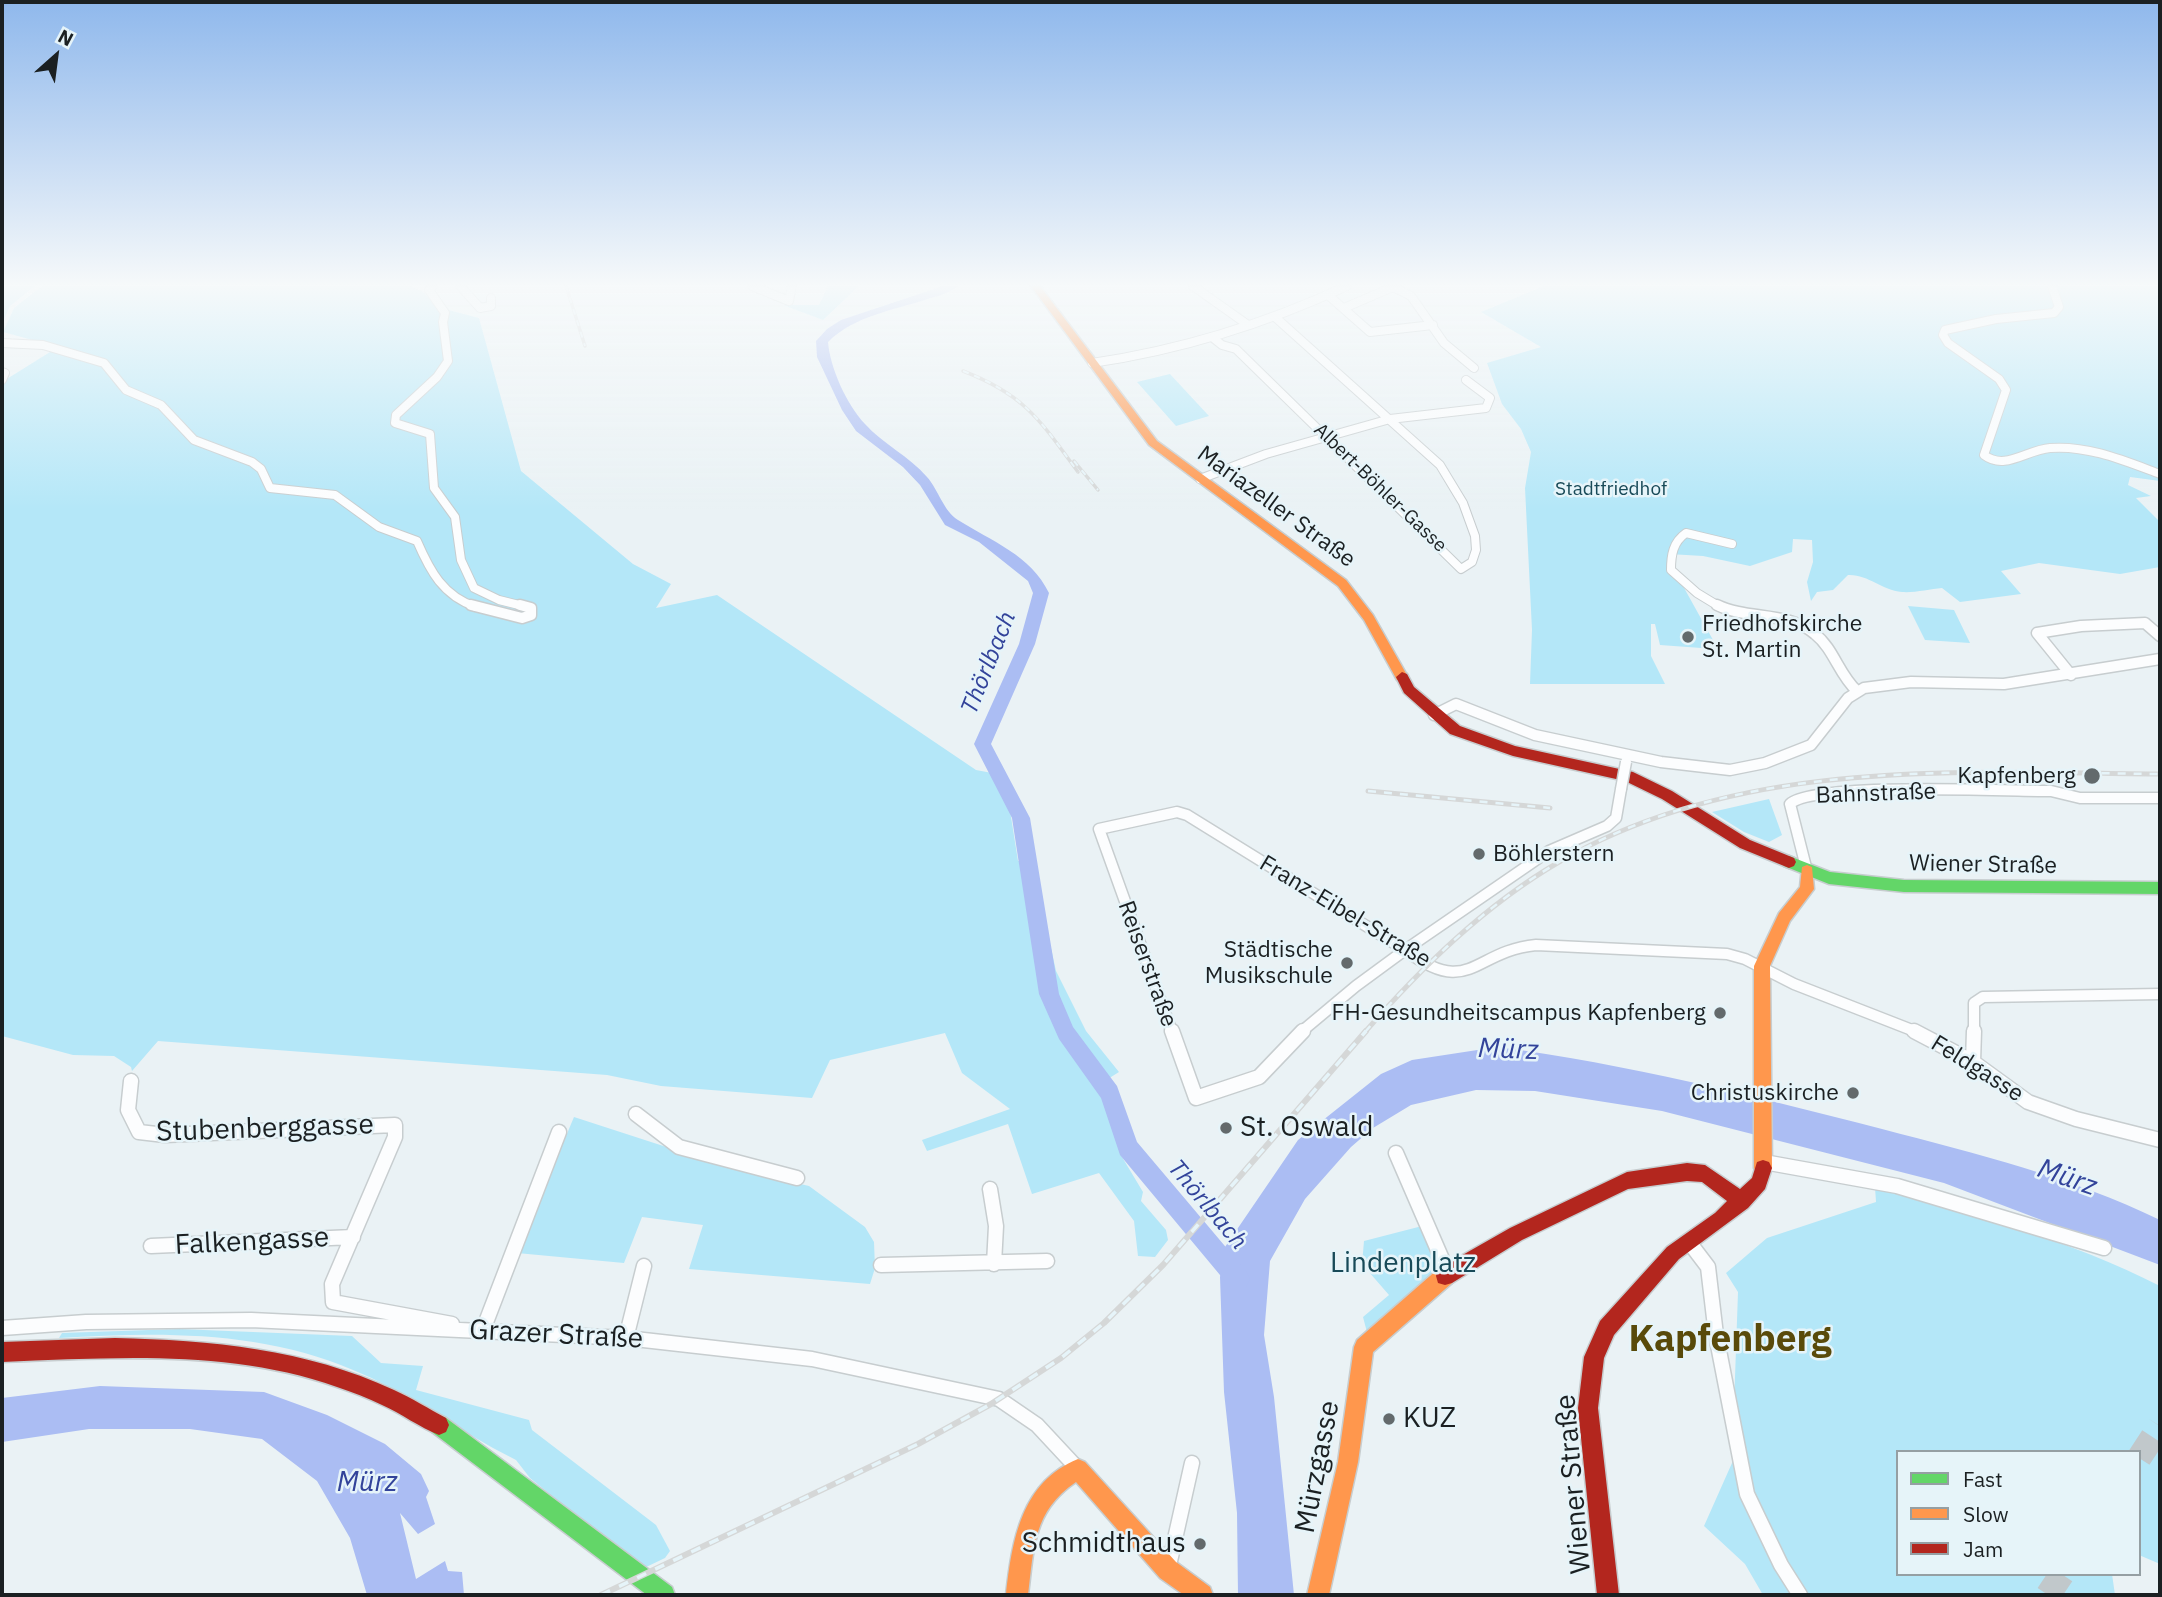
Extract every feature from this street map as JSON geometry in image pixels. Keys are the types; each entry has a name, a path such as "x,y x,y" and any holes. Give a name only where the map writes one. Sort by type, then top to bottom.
{"main road":[{"name":"Mariazeller Straße","path":"1090,361 1153,443 1312,558 1348,589 1369,618 1409,690 1434,715 1455,730 1486,744 1628,776 1667,795 1745,844 1807,871"},
{"name":"Wiener Straße","path":"1807,871 1829,878 1903,886 2160,888"},
{"path":"1762,966 1784,917 1807,889 1807,871"},
{"name":"Wiener Straße","path":"1608,1595 1588,1408 1594,1357 1607,1328 1673,1253 1742,1202 1759,1183 1764,1162 1761,1088 1762,966"},
{"path":"1448,1273 1516,1234 1627,1181 1687,1172 1705,1174 1742,1202"},
{"name":"Mürzgasse","path":"1318,1595 1348,1462 1364,1347 1448,1273"},
{"path":"2,1352 128,1346 242,1352 293,1362 351,1379 406,1405 450,1432 664,1595"},
{"path":"1017,1595 1028,1524 1036,1500 1054,1480 1078,1469"},
{"name":"Grazer Straße","path":"1078,1469 1168,1570 1192,1585 1202,1595"}],"street":[{"path":"96,361 104,363 126,390 161,405 194,440 252,462 261,469 270,488 335,495 379,527 418,541 434,577 457,601 522,618 531,615 531,608 490,597 474,588 461,560 455,517 434,488 430,455 433,440 425,431 396,423 396,415 437,377 448,361"},
{"path":"1092,363 1103,361"},
{"name":"Albert-Böhler-Gasse","path":"1248,361 1461,569 1471,566 1476,557 1470,516 1456,486 1440,465 1390,419"},
{"path":"1324,361 1390,419"},
{"path":"1465,361 1474,368"},
{"path":"1973,361 1999,379 2006,390 1984,455 1992,462 2004,464 2034,449 2062,447 2111,457 2160,474"},
{"path":"2,372 5,373 2,380"},
{"path":"1200,479 1326,435 1390,419 1486,408 1490,398 1466,380"},
{"path":"1732,544 1686,533 1680,536 1670,555 1671,570 1693,590 1727,610 1789,620 1815,632 1846,682 1857,691"},
{"path":"2071,675 2036,633 2145,623 2160,636"},
{"path":"1434,715 1450,705 1465,706 1522,731 1627,758 1721,769 1765,764 1811,745 1857,691 1892,682 2004,684 2160,659"},
{"path":"1407,951 1472,902 1549,851 1607,826 1616,818 1627,758"},
{"name":"Bahnstraße","path":"1807,871 1790,804 1796,798 1840,791 2051,791 2080,798 2160,798"},
{"name":"Franz-Eibel-Straße","path":"1099,828 1177,812 1187,815 1407,951 1450,974 1463,973 1501,950 1566,943 1728,954 1746,957 1762,966"},
{"name":"Reiserstraße","path":"1099,828 1196,1098 1259,1077 1296,1037 1356,986 1407,951"},
{"name":"Feldgasse","path":"1762,966 1772,974 1842,1005 1907,1028 1973,1062 2001,1087 2028,1102 2053,1112 2160,1140"},
{"path":"1973,1062 1974,1003 1983,997 2160,994"},
{"name":"Stubenberggasse","path":"131,1081 128,1110 139,1132 165,1135 395,1125 396,1137 332,1284 333,1302 483,1330"},
{"path":"636,1114 680,1147 797,1178"},
{"path":"483,1330 559,1132"},
{"path":"1396,1153 1448,1273"},
{"path":"1764,1162 1897,1186 2104,1248"},
{"path":"990,1189 996,1226 994,1264"},
{"name":"Falkengasse","path":"152,1246 353,1237"},
{"path":"1689,1242 1708,1267 1716,1335 1747,1494 1781,1565 1800,1595"},
{"path":"881,1265 1047,1261"},
{"path":"626,1338 644,1266"},
{"name":"Grazer Straße","path":"2,1328 86,1322 251,1320 626,1338 812,1359 982,1393 999,1399 1037,1425 1078,1469"},
{"path":"1168,1570 1192,1463"}],"green space":[{"path":"36,361 491,361 521,471 633,564 671,584 656,608 717,595 976,770 992,773 1008,798 1018,861 1032,861 1056,971 1086,1031 1119,1072 1095,1087 1106,1105 1122,1157 1143,1192 1141,1201 1166,1230 1168,1240 1155,1257 1138,1256 1134,1221 1099,1173 1032,1194 1008,1124 927,1151 922,1140 1010,1109 962,1073 945,1033 830,1060 812,1098 661,1086 607,1075 158,1041 132,1071 131,1067 114,1056 73,1055 2,1036 2,382"},
{"name":"Stadtfriedhof","path":"1495,361 2160,361 2160,481 2130,477 2128,485 2151,496 2136,498 2160,522 2160,567 2120,574 2039,563 2001,571 2021,594 1960,602 1942,588 1894,591 1862,577 1848,575 1833,590 1817,592 1811,601 1807,582 1813,562 1812,540 1793,539 1792,552 1750,566 1703,556 1669,554 1669,569 1683,586 1713,640 1715,649 1660,645 1655,624 1651,624 1651,656 1665,684 1530,684 1532,630 1525,488 1531,452 1521,429 1502,404 1487,363"},
{"path":"1170,374 1209,416 1176,426 1137,382"},
{"path":"1908,606 1954,610 1970,643 1925,640"},
{"path":"1769,799 1782,835 1769,842 1744,832 1712,812"},
{"path":"574,1117 728,1167 809,1186 865,1227 874,1242 875,1268 870,1284 689,1269 703,1225 642,1217 624,1263 517,1253"},
{"path":"1875,1187 1948,1207 2056,1241 2160,1286 2160,1564 2141,1556 2141,1450 1896,1450 1896,1576 2112,1576 2115,1595 1763,1595 1745,1564 1704,1526 1732,1463 1738,1292 1726,1273 1767,1238 1876,1202"},
{"name":"Lindenplatz","path":"1426,1225 1445,1266 1368,1336 1363,1317 1389,1295 1362,1264 1364,1241"},
{"path":"179,1329 352,1336 381,1363 423,1366 416,1390 529,1420 532,1430 656,1525 670,1551 665,1558 642,1569 530,1478 516,1460 390,1387 318,1357 282,1347 208,1337 134,1335 59,1338 62,1333"}],"water":[{"path":"1497,1047 1594,1062 1738,1093 1953,1148 2058,1179 2160,1220 2160,1265 1944,1183 1662,1111 1535,1091 1476,1090 1411,1105 1373,1128 1351,1147 1305,1199 1270,1261 1264,1335 1274,1397 1294,1595 1238,1595 1237,1513 1224,1392 1220,1277 1225,1247 1298,1140 1381,1074 1412,1060"},
{"name":"Mürz","path":"100,1386 264,1392 327,1415 385,1444 421,1474 429,1491 426,1497 435,1524 418,1534 400,1513 416,1579 445,1561 448,1571 462,1572 464,1595 367,1595 350,1538 317,1481 262,1439 190,1429 89,1429 2,1442 2,1398"}],"waterway":[{"name":"Thörlbach","path":"825,361 848,410 861,428 908,464 925,483 950,522 984,539 1034,578 1041,593 1027,644 982,744 1003,779 1021,818 1049,994 1066,1033 1110,1093 1128,1148 1238,1279"}],"tunnel":[{"path":"2141,1455 2160,1426"},
{"path":"2048,1595 2061,1576"}],"railway":[{"path":"963,371 1002,390 1030,411 1078,472"},
{"path":"1074,461 1098,490"},
{"path":"1365,1032 1455,939 1532,879 1559,862 1628,828 1701,804 1776,787 1852,778 1929,773 2160,774"},
{"path":"1368,791 1550,808"},
{"path":"601,1595 918,1444 991,1404 1061,1358 1104,1323 1163,1265 1366,1031"}],"traffic: fast":[{"path":"1789,862 1829,878 1904,886 2160,888"},
{"path":"439,1425 664,1595"}],"traffic: slow":[{"path":"1091,361 1153,443 1342,583 1369,618 1402,677"},
{"path":"1763,1168 1762,966 1784,917 1807,889 1807,871"},
{"path":"1318,1595 1348,1462 1364,1347 1445,1276"},
{"path":"1017,1595 1025,1538 1036,1508 1046,1494 1078,1469 1168,1570 1202,1595"}],"traffic: jam":[{"path":"1402,677 1409,690 1455,730 1513,751 1628,776 1667,795 1745,844 1789,862"},
{"path":"1608,1595 1588,1408 1594,1357 1607,1328 1673,1253 1721,1219 1759,1183 1763,1168"},
{"path":"1445,1276 1516,1234 1627,1181 1687,1172 1705,1174 1742,1202"},
{"path":"2,1352 115,1347 172,1349 227,1353 282,1362 336,1377 388,1397 439,1425"}],"place":[{"name":"Friedhofskirche St. Martin","path":"1688,637"},
{"name":"Kapfenberg","path":"2092,776"},
{"name":"Böhlerstern","path":"1479,854"},
{"name":"Städtische Musikschule","path":"1347,963"},
{"name":"FH-Gesundheitscampus Kapfenberg","path":"1720,1013"},
{"name":"Christuskirche","path":"1853,1093"},
{"name":"St. Oswald","path":"1226,1128"},
{"name":"KUZ","path":"1389,1419"},
{"name":"Schmidthaus","path":"1200,1544"}],"district":[{"name":"Kapfenberg","path":"1730,1340"}]}
